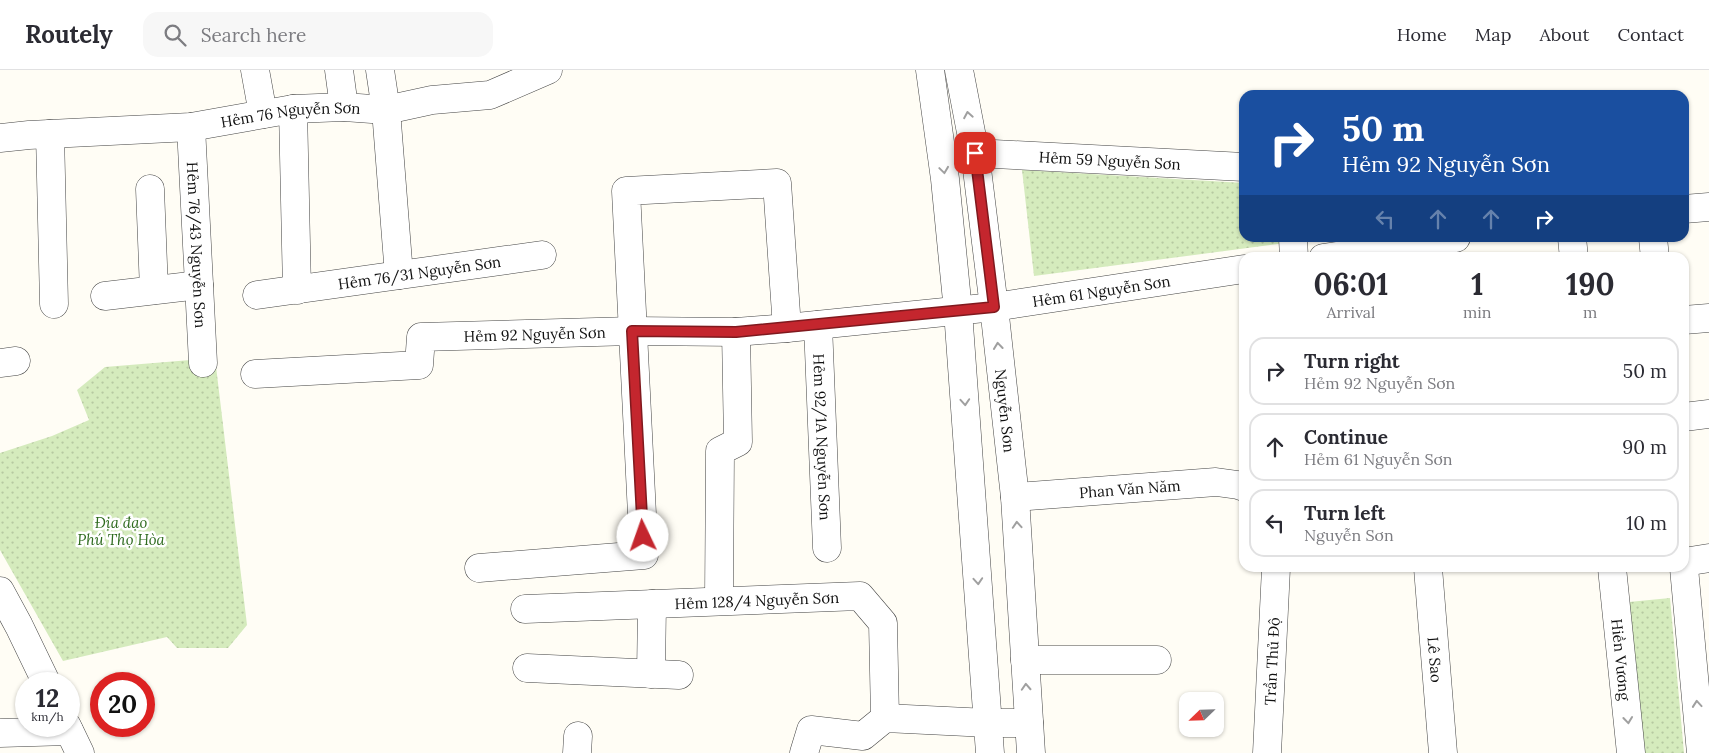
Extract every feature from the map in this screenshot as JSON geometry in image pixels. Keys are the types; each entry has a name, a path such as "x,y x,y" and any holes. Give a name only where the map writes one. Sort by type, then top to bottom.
{"street":[{"path":"255,70 262,114"},
{"path":"339,70 344,107"},
{"path":"380,70 386,110 400,275"},
{"name":"Hẻm 76 Nguyễn Sơn","path":"0,138 40,134 191,127 293,110 344,107 386,110 432,100 490,95 548,70"},
{"path":"930,70 945,179 958,311 990,753"},
{"name":"Nguyễn Sơn","path":"960,70 975,153 1015,497 1031,753"},
{"path":"293,110 297,290"},
{"name":"Hẻm 76/43 Nguyễn Sơn","path":"191,127 203,363"},
{"path":"40,134 54,304"},
{"name":"Hẻm 59 Nguyễn Sơn","path":"975,153 1239,167"},
{"path":"479,568 644,555 626,190 777,183 787,328"},
{"path":"150,189 154,290"},
{"path":"1689,209 1709,207"},
{"path":"1364,252 1430,242"},
{"name":"Hẻm 76/31 Nguyễn Sơn","path":"257,295 542,254"},
{"name":"Hẻm 61 Nguyễn Sơn","path":"958,311 1239,271"},
{"path":"105,296 199,285"},
{"name":"Hẻm 92 Nguyễn Sơn","path":"256,374 419,365 421,337 632,331 736,332 958,311"},
{"path":"1689,320 1709,318"},
{"name":"Hẻm 92/1A Nguyễn Sơn","path":"818,325 826,548"},
{"path":"719,601 720,451 738,442 736,332"},
{"path":"1689,416 1709,414"},
{"name":"Phan Văn Năm","path":"1015,497 1216,482 1239,485"},
{"path":"1689,561 1709,558"},
{"name":"Trần Thủ Độ","path":"1267,753 1276,572"},
{"name":"Lê Sao","path":"1428,572 1443,753"},
{"name":"Hiền Vương","path":"1612,572 1631,753"},
{"path":"1684,572 1701,753"},
{"path":"0,591 20,626 41,672"},
{"name":"Hẻm 128/4 Nguyễn Sơn","path":"525,609 860,596 882,622 886,718"},
{"path":"651,674 652,604"},
{"path":"1025,660 1157,660"},
{"path":"527,668 679,675"},
{"path":"804,753 811,730 862,745 886,718 1028,723"},
{"path":"0,733 15,734"}],"green space":[{"path":"1022,170 1239,183 1239,242 1293,242 1034,276"},
{"name":"Địa đạo Phú Thọ Hòa","path":"215,358 247,625 228,648 177,648 167,637 63,661 0,550 0,453 52,436 89,420 77,390 105,367"},
{"path":"1670,598 1684,753 1644,753 1629,602"}],"route":[{"path":"643,536 632,331 736,332 994,307 975,153"}]}
